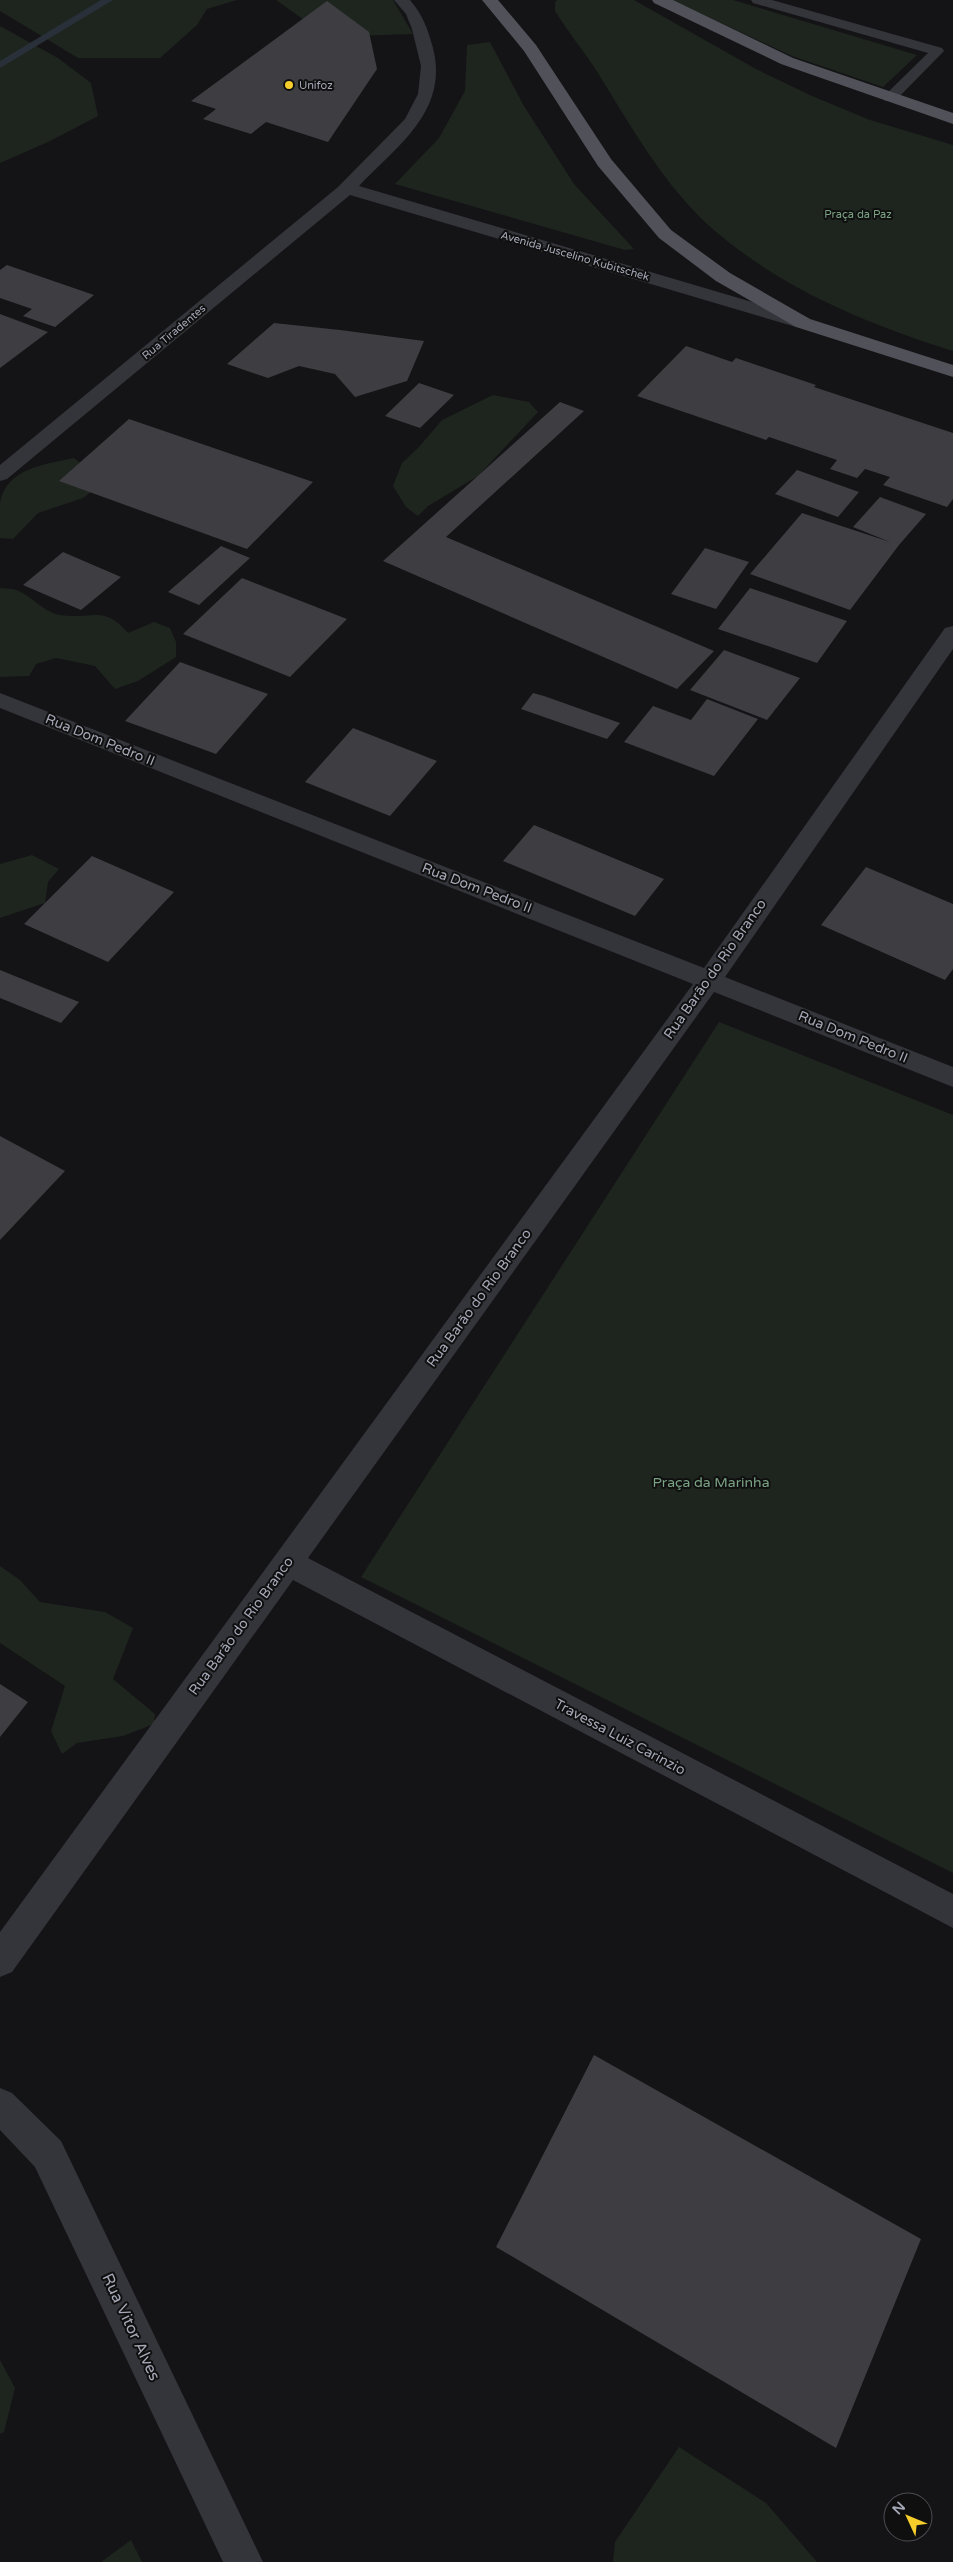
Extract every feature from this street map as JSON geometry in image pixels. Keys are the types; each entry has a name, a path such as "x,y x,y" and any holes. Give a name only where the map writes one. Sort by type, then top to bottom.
{"main road":[{"name":"Avenida Juscelino Kubitschek","path":"490,0 530,48 604,162 665,234 723,277 803,323 953,371"},
{"path":"660,0 787,61 953,119"}],"street":[{"name":"Rua Tiradentes","path":"0,475 347,188 412,121 426,94 429,66 413,13 402,0"},
{"name":"Avenida Juscelino Kubitschek","path":"347,188 803,323"},
{"name":"Rua Barão do Rio Branco","path":"0,1960 708,980 953,632"},
{"name":"Rua Dom Pedro II","path":"0,700 953,1077"},
{"name":"Travessa Luiz Carinzio","path":"287,1562 953,1912"},
{"name":"Rua Vitor Alves","path":"0,2105 48,2154 243,2562"}],"lane":[{"path":"758,0 953,56"},
{"path":"890,98 937,51"}],"green space":[{"path":"0,0 237,0 207,9 197,25 160,58 78,58 0,11"},
{"path":"276,0 393,0 413,34 354,36 307,22"},
{"name":"Praça da Paz","path":"557,0 634,0 756,69 812,96 870,120 953,145 953,351 859,317 798,288 769,271 715,231 680,196 650,155 596,70 555,11 555,2"},
{"path":"672,0 733,0 917,55 883,87 792,56"},
{"path":"0,26 58,58 91,83 98,116 48,142 0,163"},
{"path":"490,42 524,106 574,184 634,249 625,250 395,184 439,138 465,91 467,45"},
{"path":"493,395 529,402 538,412 478,476 428,506 418,516 406,507 393,486 402,463 419,447 442,420"},
{"path":"74,458 91,472 97,487 83,498 38,513 13,539 0,538 0,503 4,491 10,482 29,470"},
{"path":"0,588 14,589 22,592 48,611 60,615 104,616 112,619 128,633 154,622 170,628 176,642 176,657 138,681 115,689 95,666 56,658 36,664 29,676 0,677"},
{"path":"32,855 59,869 48,882 45,903 0,918 0,864"},
{"name":"Praça da Marinha","path":"719,1022 953,1115 953,1873 361,1577"},
{"path":"0,1566 20,1580 40,1602 105,1612 133,1628 113,1679 155,1714 154,1724 123,1736 77,1743 62,1754 51,1731 65,1686 0,1643"},
{"path":"0,2360 15,2388 4,2432 0,2434"},
{"path":"679,2447 766,2503 817,2562 613,2562 615,2542"},
{"path":"131,2540 142,2562 101,2562"}],"building":[{"name":"Unifoz","path":"327,1 369,32 377,69 328,142 266,122 251,134 203,119 216,109 191,101"},
{"path":"7,265 94,295 55,327 23,316 32,309 0,298 0,270"},
{"path":"0,314 48,332 0,368"},
{"path":"274,323 424,341 407,381 355,397 335,374 299,366 268,378 227,364"},
{"path":"686,346 732,362 736,358 816,385 814,387 953,433 953,499 947,507 883,485 890,477 865,469 857,478 830,469 837,460 769,437 766,440 637,396"},
{"path":"419,383 454,395 420,428 385,416"},
{"path":"560,402 584,411 446,537 714,651 677,689 383,561"},
{"path":"129,419 313,482 247,549 59,481"},
{"path":"797,470 859,492 838,517 775,494"},
{"path":"880,497 926,514 899,545 850,610 750,574 802,513 890,542 853,527"},
{"path":"221,546 250,558 199,605 168,592"},
{"path":"705,548 749,562 716,609 671,594"},
{"path":"63,552 121,577 81,610 23,585"},
{"path":"242,578 347,619 290,677 183,634"},
{"path":"750,588 847,621 817,663 718,629"},
{"path":"724,650 800,678 767,720 690,690"},
{"path":"180,662 268,694 216,754 125,721"},
{"path":"533,693 620,723 607,739 521,709"},
{"path":"707,699 758,719 714,776 624,742 653,706 691,720"},
{"path":"353,728 437,761 390,816 305,782"},
{"path":"534,825 664,879 635,916 503,861"},
{"path":"92,856 174,892 108,962 24,924"},
{"path":"866,867 953,904 953,969 945,980 821,925"},
{"path":"0,970 79,1002 61,1023 0,998"},
{"path":"0,1136 65,1171 0,1240"},
{"path":"0,1684 28,1702 0,1737"},
{"path":"594,2055 921,2239 836,2448 496,2247"}],"waterway":[{"path":"0,65 108,0"}],"place":[{"name":"Unifoz","path":"289,85"}]}
